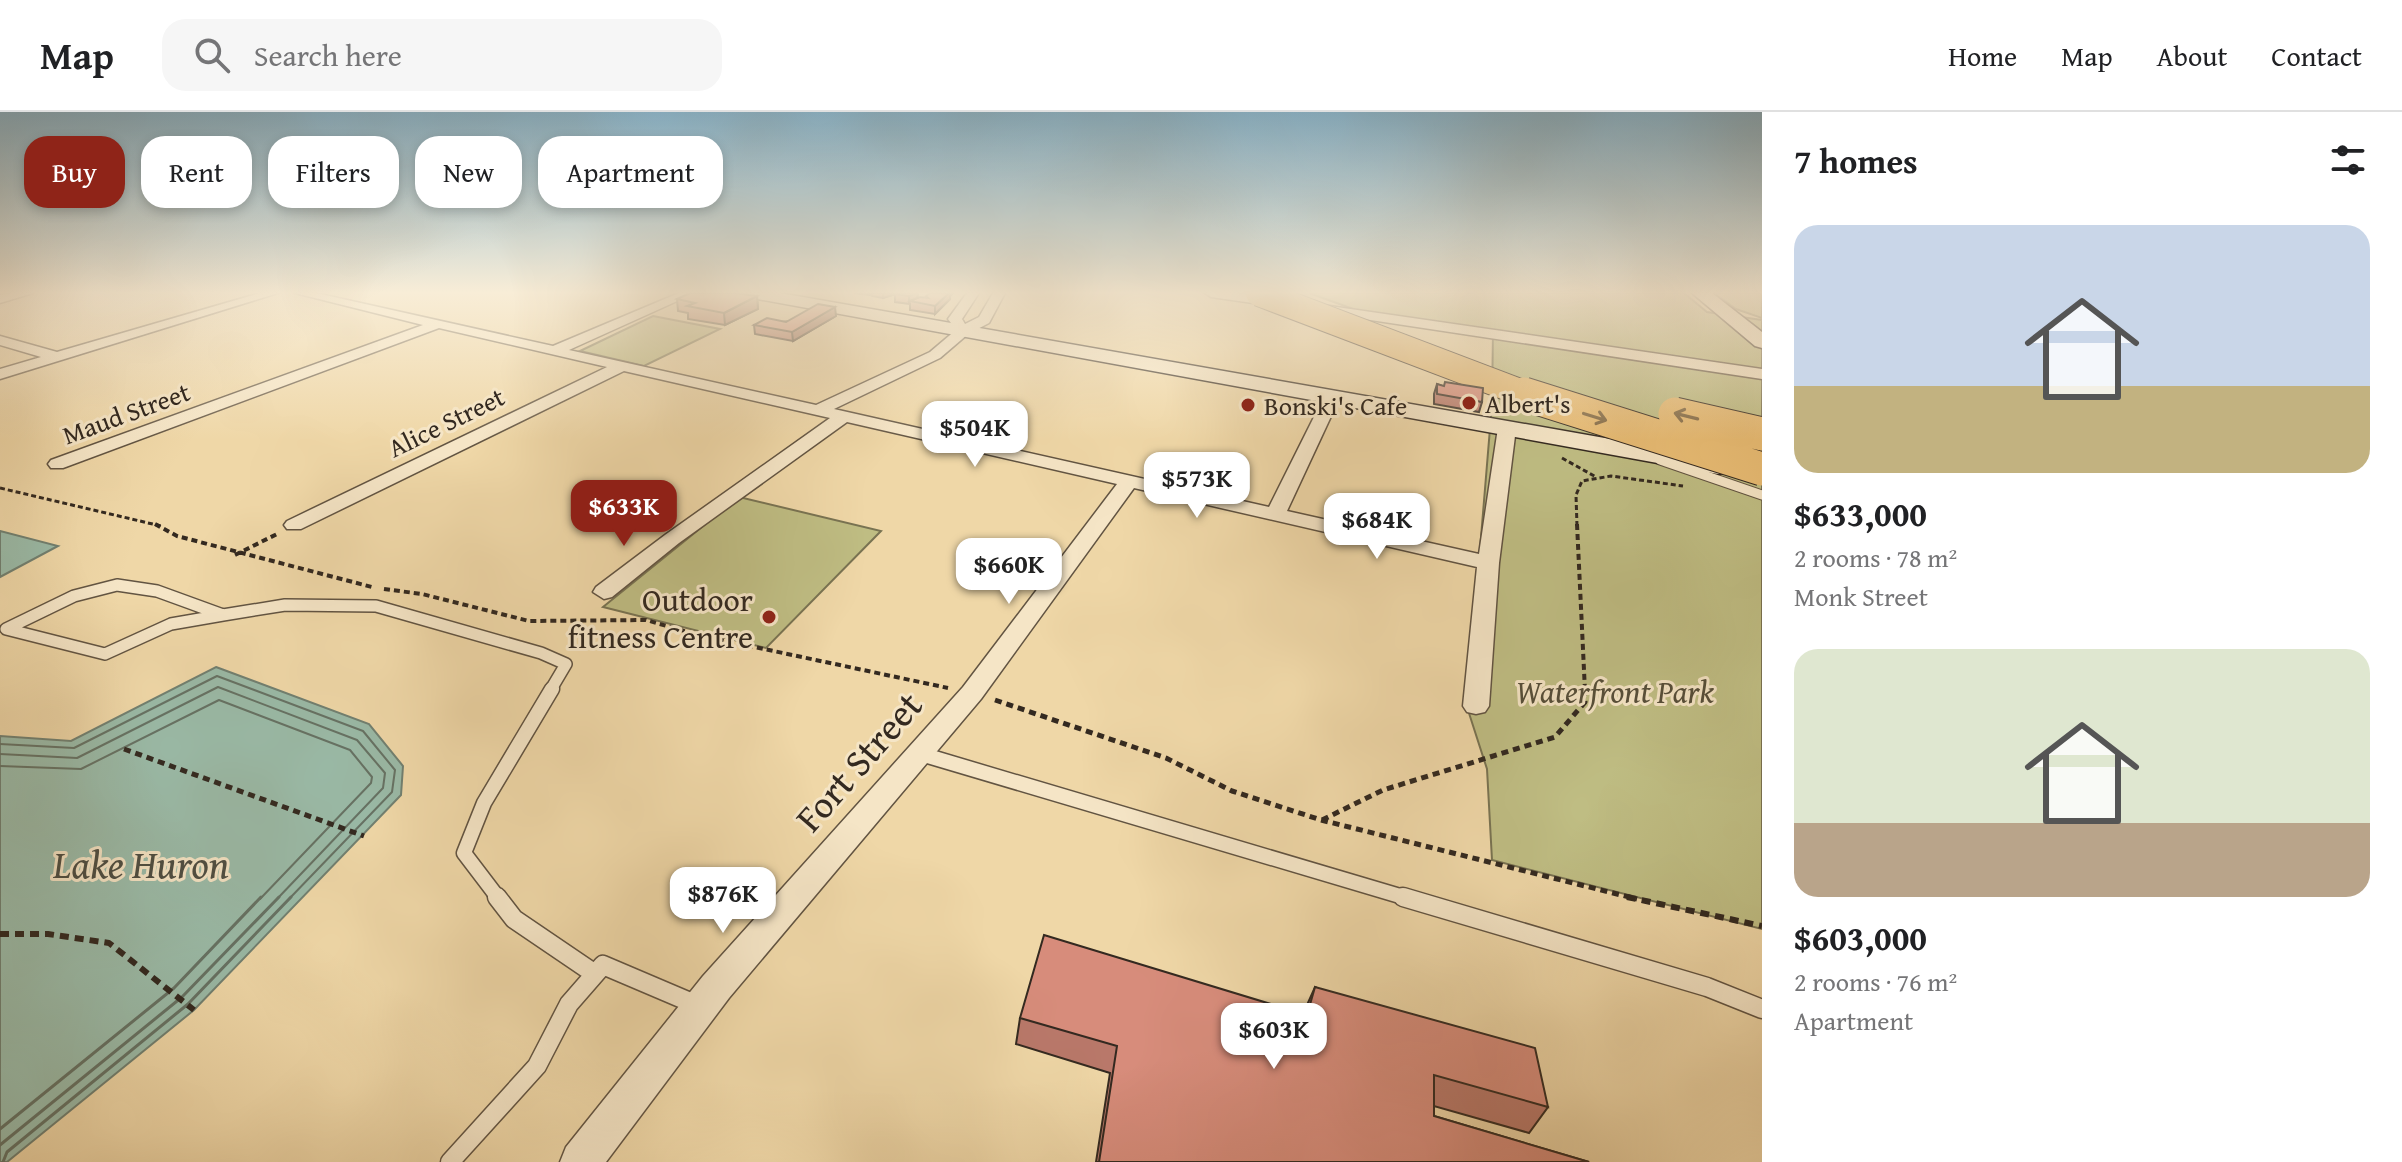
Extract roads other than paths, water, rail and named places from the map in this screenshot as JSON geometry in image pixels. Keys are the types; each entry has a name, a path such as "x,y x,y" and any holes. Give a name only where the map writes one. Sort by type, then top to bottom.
{"highway":[{"path":"1386,342 1511,390 1762,470"},
{"path":"1423,342 1518,372 1762,434"}],"street":[{"path":"7,342 57,357"},
{"path":"0,374 107,342"},
{"name":"Maud Street","path":"57,464 389,342"},
{"path":"515,342 1488,563"},
{"path":"554,351 575,342"},
{"path":"817,411 915,367 953,342"},
{"path":"1024,342 1639,452 1762,470"},
{"path":"1544,342 1762,374"},
{"name":"Alice Street","path":"294,525 622,366"},
{"path":"1275,516 1332,397"},
{"path":"604,592 672,539 843,417"},
{"path":"1476,706 1488,563 1507,428"},
{"name":"Fort Street","path":"581,1162 700,1007 972,693 1128,483"}],"lane":[{"path":"1639,452 1686,471 1762,495"},
{"path":"225,616 183,597 119,584 74,596 6,629 105,654 171,624 225,616 285,605 376,606 541,653 566,664 484,803 464,853 514,919 595,974"},
{"path":"921,754 1707,987 1762,1009"},
{"path":"450,1162 537,1066 569,1004 603,965 700,1007"}],"water":[{"path":"0,531 58,546 0,577"},
{"name":"Lake Huron","path":"216,667 369,724 403,766 401,795 194,1010 7,1162 0,1162 0,736 71,741"}],"place":[{"name":"Albert's","path":"1469,403"},
{"name":"Bonski's Cafe","path":"1248,405"},
{"name":"Outdoor fitness Centre","path":"769,617"}],"park label":[{"name":"Waterfront Park","path":"1615,691"}]}
